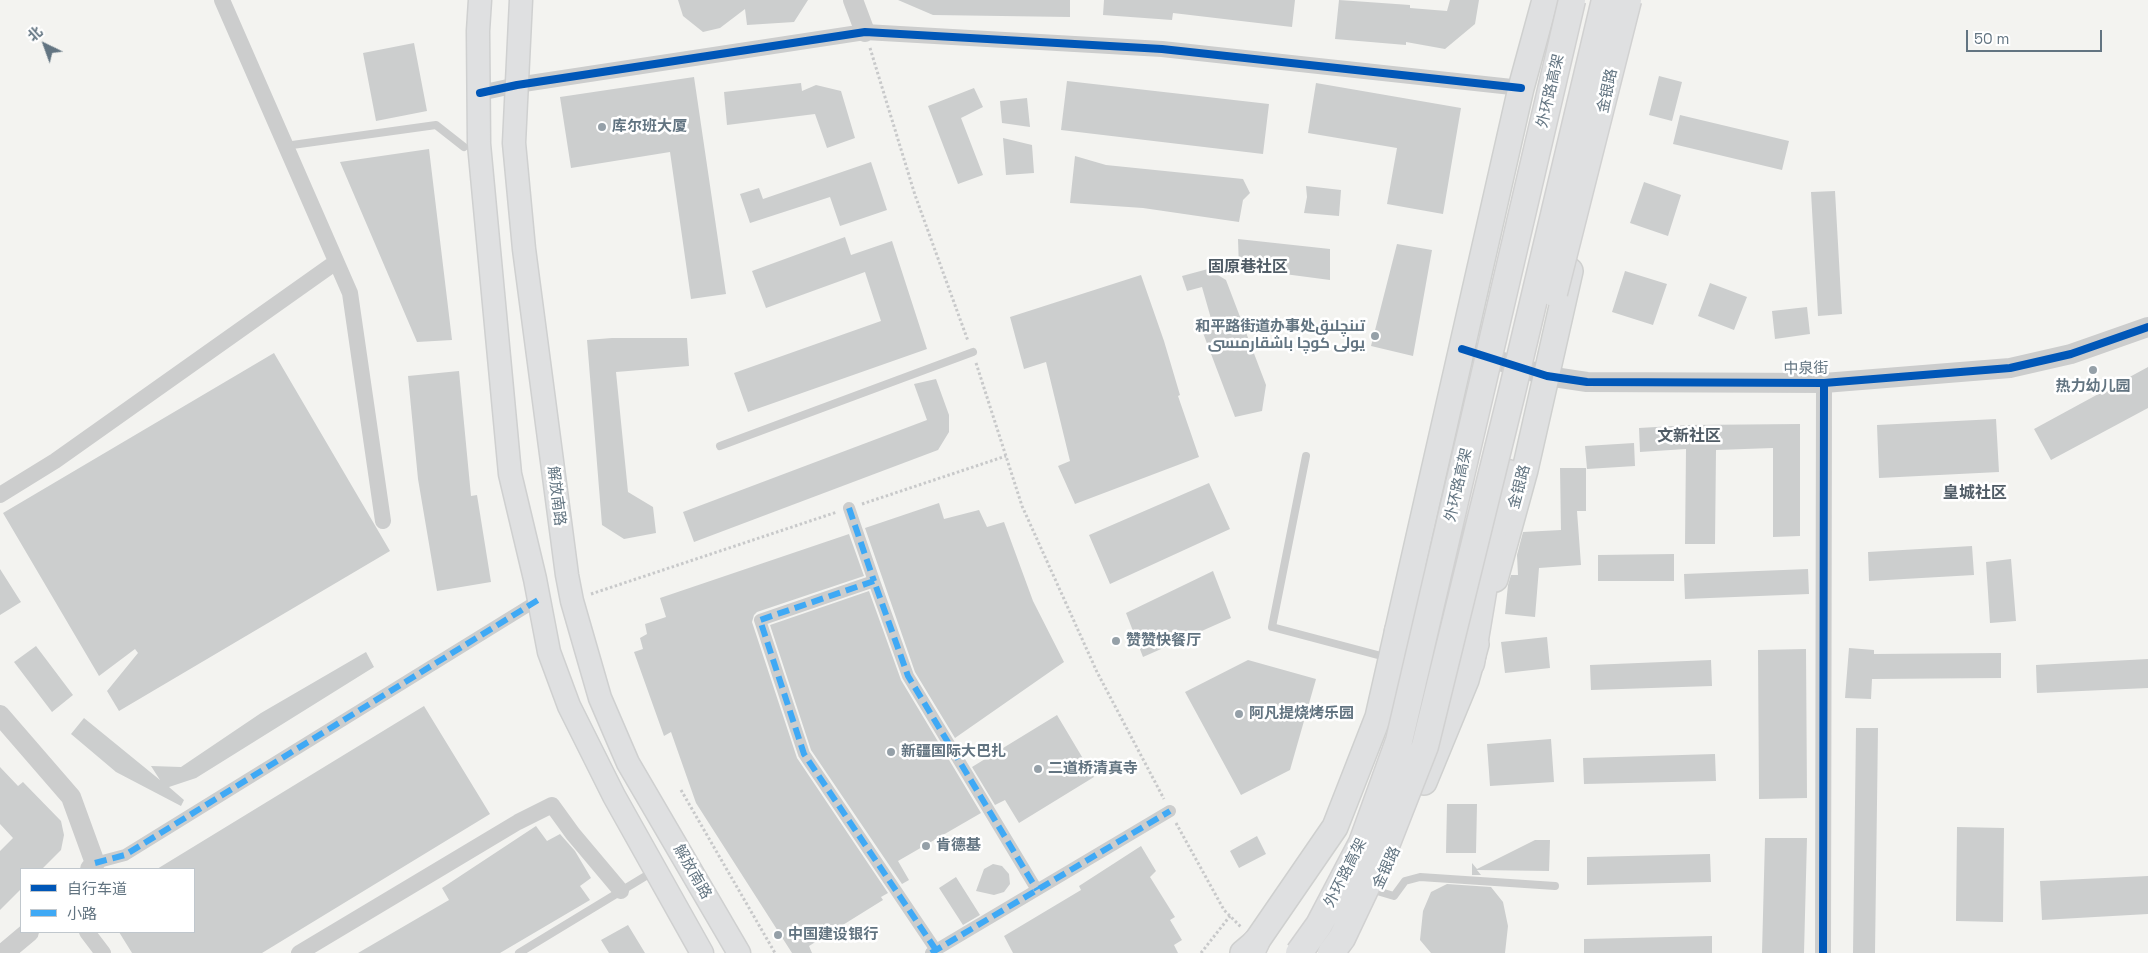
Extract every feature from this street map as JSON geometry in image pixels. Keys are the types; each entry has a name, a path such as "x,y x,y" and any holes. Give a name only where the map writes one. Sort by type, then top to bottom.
{"highway":[{"path":"1398,631 1419,579 1557,0"},
{"name":"外环路高架","path":"1299,953 1319,925 1362,843 1399,741 1572,0"},
{"path":"1471,663 1493,532 1621,2"},
{"name":"外环路高架","path":"1332,953 1342,938 1387,843 1424,746 1513,387 1621,2"}],"main road":[{"path":"480,0 478,31 479,144 510,474 535,579 549,652 569,706 614,796 702,953"},
{"name":"解放南路","path":"521,0 514,143 524,249 572,601 600,698 628,763 739,953"},
{"path":"1255,950 1335,827 1378,717 1522,88 1545,0"},
{"name":"金银路","path":"1348,953 1397,849 1452,716 1471,663 1525,470 1547,376 1621,2"}],"street":[{"path":"222,0 350,293 383,521"},
{"path":"853,0 865,32"},
{"path":"480,93 865,32 1162,49 1522,88"},
{"path":"0,495 63,455 336,262"},
{"name":"中泉街","path":"1462,349 1547,376 1587,382 1824,383 2010,368 2071,354 2148,327"},
{"path":"1823,953 1824,383"},
{"path":"849,508 908,676 1037,890"},
{"path":"874,581 760,620 804,754 934,952 1170,811"},
{"path":"0,715 70,797 92,866 125,855 538,600"},
{"path":"298,953 518,822 552,806 621,891"},
{"path":"4,953 28,933"},
{"path":"89,933 103,953"}],"lane":[{"path":"285,146 436,125 464,147"},
{"path":"720,446 973,352"},
{"path":"1306,456 1272,627 1391,659"},
{"path":"519,953 656,870"},
{"path":"1377,890 1394,896 1405,881 1420,877 1555,886"}],"path":[{"path":"865,32 915,195 973,352 1022,506 1093,663 1170,811 1224,910 1255,950"},
{"path":"572,601 1006,456"},
{"path":"681,790 775,953"},
{"path":"1201,953 1230,916"}],"building":[{"path":"678,0 808,0 794,22 747,25 745,9 720,28 703,32 683,16"},
{"path":"898,0 1070,0 1070,17 933,15"},
{"path":"1104,0 1295,0 1292,27 1173,13 1172,20 1103,15"},
{"path":"1339,0 1410,5 1410,8 1447,11 1450,0 1479,0 1475,24 1445,49 1406,42 1406,45 1335,39"},
{"path":"414,43 427,111 376,121 363,53"},
{"path":"1659,76 1682,82 1672,121 1649,115"},
{"path":"694,77 726,294 691,299 670,152 571,168 560,97"},
{"path":"1067,81 1269,104 1263,154 1061,130"},
{"path":"801,83 802,91 816,85 841,91 855,138 827,148 815,114 727,125 724,92"},
{"path":"1316,83 1461,108 1443,214 1387,204 1397,148 1308,133"},
{"path":"974,88 983,107 961,118 983,175 958,184 928,106"},
{"path":"1027,98 1030,127 1002,123 1000,101"},
{"path":"1680,115 1789,141 1782,170 1673,144"},
{"path":"1003,138 1032,145 1034,173 1006,175"},
{"path":"429,149 452,340 417,342 340,162"},
{"path":"1075,156 1106,165 1243,179 1250,193 1243,200 1239,222 1143,208 1070,203"},
{"path":"871,162 887,210 840,226 830,197 750,223 740,194 759,188 763,199"},
{"path":"1644,182 1681,195 1668,236 1630,223"},
{"path":"1306,186 1341,190 1339,216 1304,213 1307,197"},
{"path":"1835,191 1842,314 1818,316 1811,192"},
{"path":"845,237 851,255 892,241 927,349 748,412 734,373 881,321 865,272 766,308 752,271"},
{"path":"1238,239 1330,249 1330,280 1239,268"},
{"path":"1397,244 1432,250 1413,356 1371,346"},
{"path":"1208,269 1226,280 1266,385 1262,411 1235,417 1200,325 1212,322 1202,287 1187,291 1182,276"},
{"path":"1625,271 1667,284 1653,325 1612,312"},
{"path":"1141,275 1164,341 1180,395 1178,396 1199,457 1075,504 1058,466 1070,461 1046,362 1024,369 1010,317"},
{"path":"1710,283 1747,297 1734,330 1698,316"},
{"path":"1807,307 1810,334 1775,339 1772,311"},
{"path":"687,338 689,366 616,372 628,492 653,507 656,533 624,539 602,525 587,340"},
{"path":"274,353 390,551 119,711 107,691 138,653 135,649 99,676 3,513"},
{"path":"2148,367 2148,408 2051,460 2034,429"},
{"path":"459,371 471,496 477,495 491,582 437,591 418,479 408,376"},
{"path":"936,379 949,415 949,432 938,450 694,542 683,512 927,420 914,384"},
{"path":"1996,419 1999,472 1879,478 1877,425"},
{"path":"1800,424 1800,536 1773,537 1773,448 1716,450 1715,544 1685,544 1686,449 1640,452 1639,428 1690,425"},
{"path":"1634,443 1635,466 1587,469 1585,446"},
{"path":"1560,468 1586,468 1586,511 1577,511 1581,565 1539,568 1535,617 1505,614 1511,575 1518,575 1517,555 1523,532 1561,530"},
{"path":"1209,483 1230,529 1110,584 1089,535"},
{"path":"939,503 944,519 979,510 987,527 1004,522 1033,601 1064,662 955,738 915,672 865,528"},
{"path":"849,534 864,576 757,612 752,622 797,758 888,893 881,897 883,900 809,946 812,953 792,953 696,803 671,732 664,736 634,652 643,649 640,638 647,634 645,624 666,617 660,598"},
{"path":"1972,546 1974,575 1869,581 1868,552"},
{"path":"1674,554 1674,581 1598,581 1598,555"},
{"path":"2011,559 2016,621 1990,623 1986,562"},
{"path":"0,569 21,602 0,615"},
{"path":"1808,569 1809,594 1685,599 1684,574"},
{"path":"1213,571 1231,618 1143,657 1126,613"},
{"path":"869,591 901,680 981,813 898,861 909,880 902,884 811,750 770,625"},
{"path":"1547,637 1550,668 1505,673 1501,642"},
{"path":"36,646 73,695 52,712 14,662"},
{"path":"1849,648 1874,650 1874,654 2001,653 2001,678 1872,679 1871,699 1845,698"},
{"path":"1806,649 1807,798 1759,799 1758,650"},
{"path":"366,652 374,667 196,778 169,787 184,800 181,806 116,772 71,734 84,718 160,780 151,766 181,767 261,713"},
{"path":"2148,659 2148,688 2037,693 2036,665"},
{"path":"1248,660 1316,679 1290,770 1241,795 1185,692"},
{"path":"1711,660 1712,686 1591,690 1590,665"},
{"path":"424,706 490,814 262,953 132,953 120,933 195,933 195,868 159,868"},
{"name":"二道桥清真寺","path":"1057,715 1094,777 1019,823 1005,800 995,805 972,767"},
{"path":"1856,728 1878,728 1875,953 1853,953"},
{"path":"1551,739 1554,782 1490,786 1487,744"},
{"path":"1715,754 1716,781 1584,784 1583,758"},
{"path":"0,767 18,786 23,782 61,821 64,835 61,850 43,868 20,868 20,890 0,910 0,851 13,838 0,824"},
{"path":"1447,804 1477,804 1476,853 1446,853"},
{"path":"536,826 547,841 560,834 575,851 591,878 580,886 590,900 500,953 358,953 449,900 442,888"},
{"path":"1957,827 2004,828 2003,922 1956,921"},
{"path":"1257,836 1266,854 1239,868 1230,851"},
{"path":"1765,838 1807,838 1804,953 1762,953"},
{"path":"1535,840 1550,840 1549,871 1477,870 1481,875 1472,875 1472,863 1477,869"},
{"path":"1141,846 1156,871 1150,877 1175,917 1170,920 1182,940 1174,945 1178,953 1013,953 1004,936 1081,890 1079,886"},
{"path":"1710,854 1711,882 1587,885 1587,857"},
{"path":"993,864 1002,866 1009,874 1010,884 1004,892 994,895 976,891 984,869"},
{"path":"2148,876 2148,914 2042,920 2040,881"},
{"path":"956,877 980,915 963,925 939,888"},
{"path":"1447,884 1491,887 1503,902 1508,926 1505,953 1431,953 1420,940 1423,911 1431,892"},
{"path":"628,925 645,953 609,953 601,940"},
{"path":"1712,936 1712,953 1584,953 1584,939"}],"marked path":[{"path":"849,508 874,581"},
{"path":"936,950 804,754 760,620 874,581 908,676 1037,890"},
{"path":"95,863 125,855 538,600"},
{"path":"931,953 1170,811"}],"cycle path":[{"path":"480,93 517,85 865,32 1162,49 1521,88"},
{"path":"1462,349 1547,376 1587,382 1824,383 2010,368 2071,354 2148,327"},
{"path":"1823,953 1824,383"}],"place":[{"name":"库尔班大厦","path":"602,127"},
{"name":"和平路街道办事处تىنچلىق يولى كوچا باشقارمىسى","path":"1375,336"},
{"name":"热力幼儿园","path":"2093,370"},
{"name":"赞赞快餐厅","path":"1116,641"},
{"name":"阿凡提烧烤乐园","path":"1239,714"},
{"name":"新疆国际大巴扎","path":"891,752"},
{"name":"二道桥清真寺","path":"1038,769"},
{"name":"肯德基","path":"926,846"},
{"name":"中国建设银行","path":"778,935"}],"district":[{"name":"固原巷社区","path":"1248,268"},
{"name":"文新社区","path":"1689,437"},
{"name":"皇城社区","path":"1975,494"}]}
